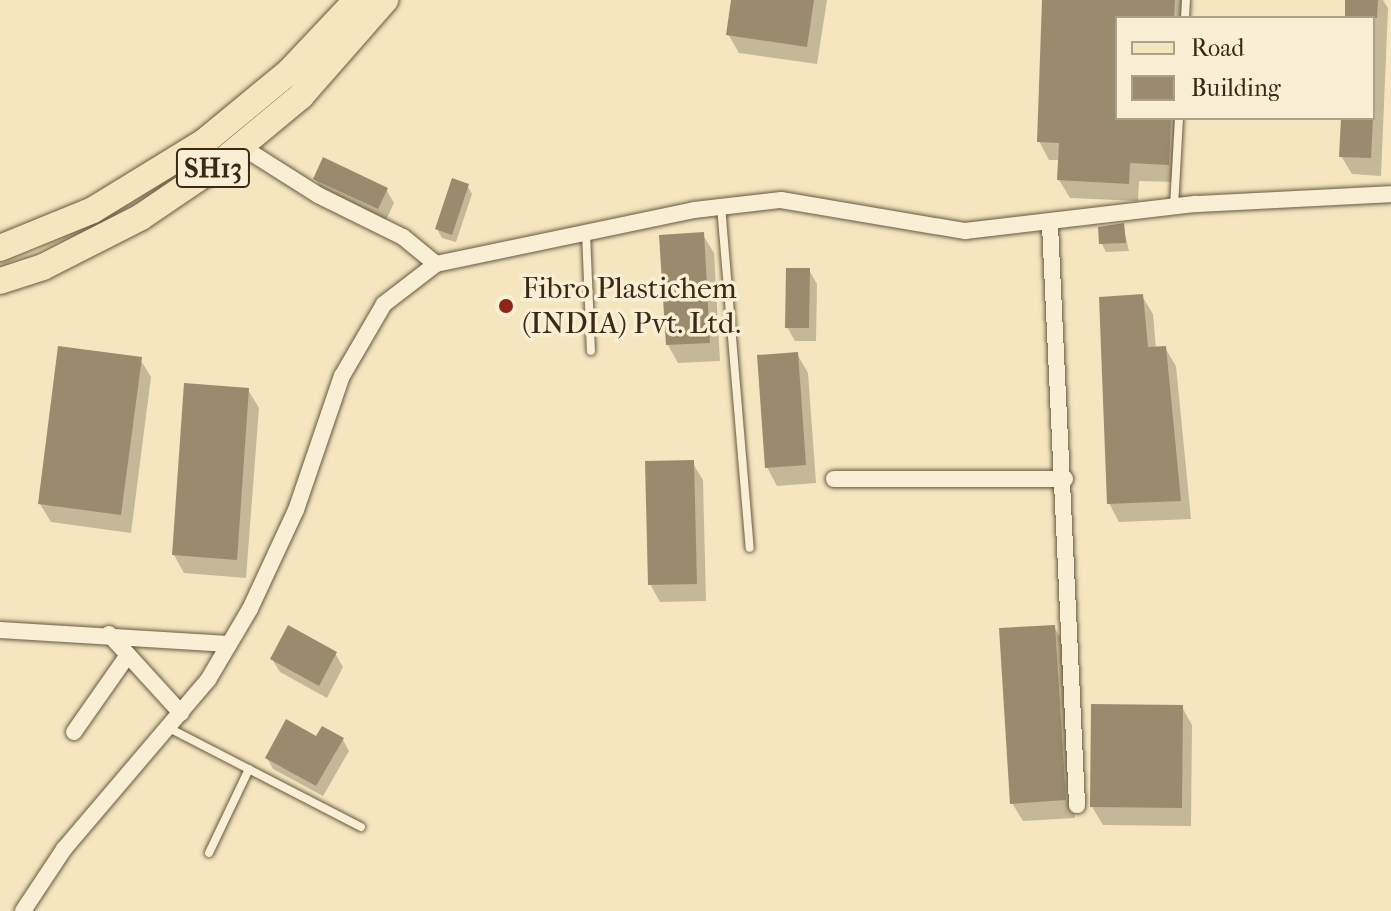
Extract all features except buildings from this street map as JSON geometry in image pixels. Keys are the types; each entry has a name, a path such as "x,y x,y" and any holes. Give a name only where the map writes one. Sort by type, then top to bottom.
{"main road":[{"name":"SH13","path":"0,248 93,210 204,142 290,71 357,0"},
{"name":"SH13","path":"0,281 43,267 141,217 301,96 385,0"}],"street":[{"path":"239,145 318,195 403,237 436,264"},
{"path":"23,911 64,849 169,728 229,644 296,510 342,376 384,304 436,264 721,205 781,200 965,231 1050,225 1174,207 1391,194"},
{"path":"1050,225 1065,479 1077,805"},
{"path":"834,479 1065,479"},
{"path":"0,630 109,634 229,644"},
{"path":"109,634 181,713"},
{"path":"74,732 128,655"}],"lane":[{"path":"1174,207 1179,120"},
{"path":"721,205 750,548"},
{"path":"586,233 591,351"},
{"path":"169,728 361,827"},
{"path":"209,853 249,769"}],"place":[{"name":"Fibro Plastichem (INDIA) Pvt. Ltd.","path":"506,306"}]}
